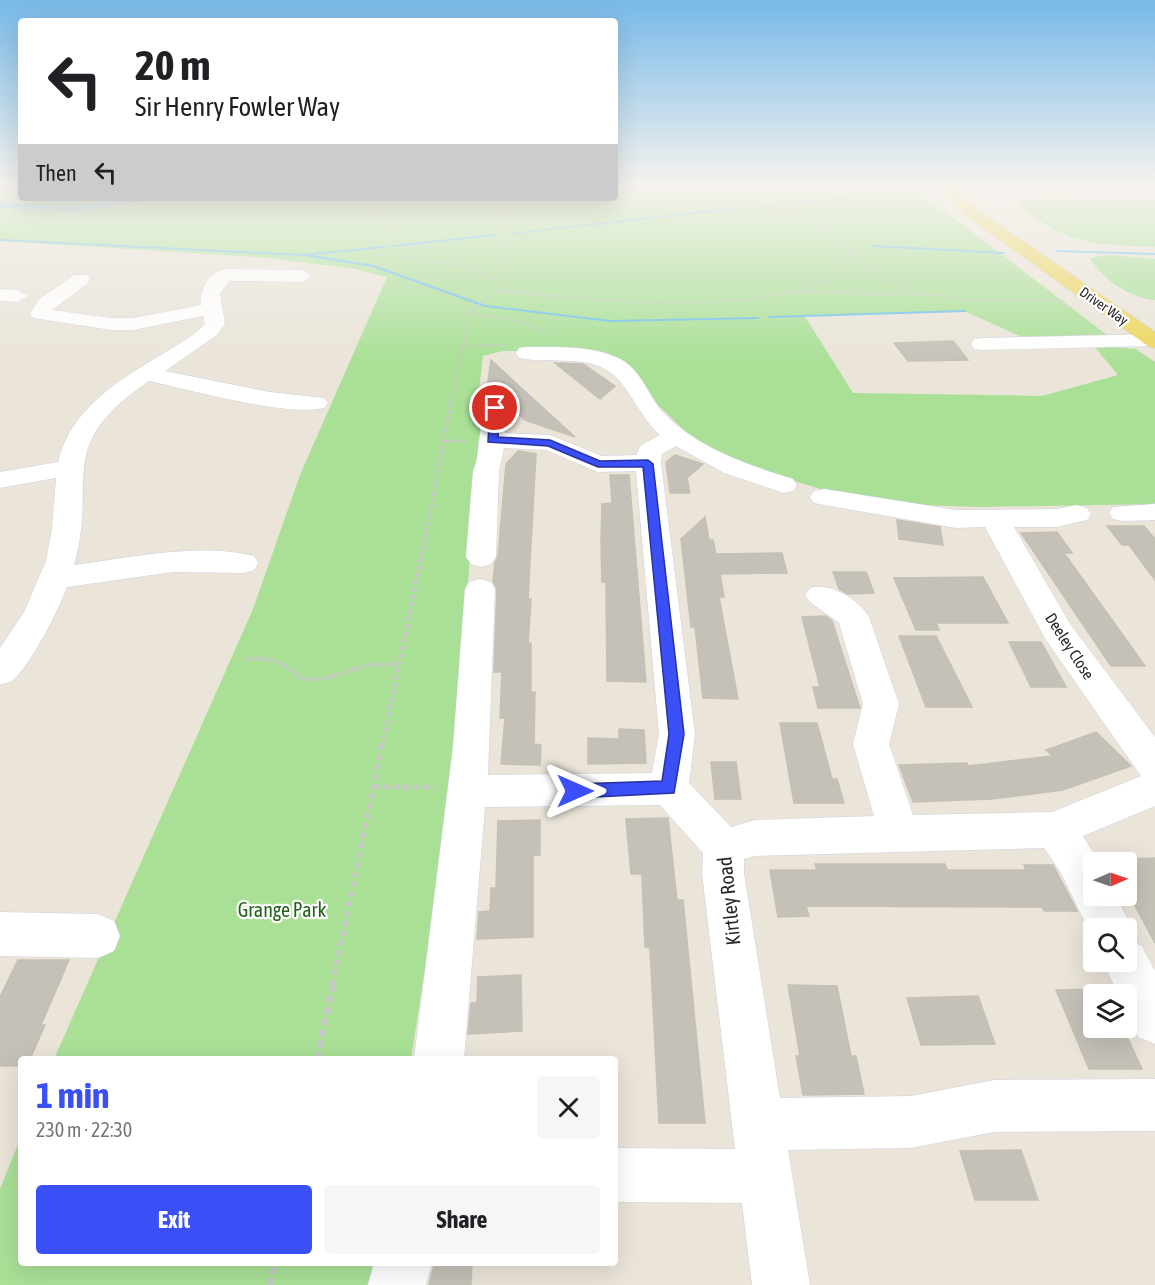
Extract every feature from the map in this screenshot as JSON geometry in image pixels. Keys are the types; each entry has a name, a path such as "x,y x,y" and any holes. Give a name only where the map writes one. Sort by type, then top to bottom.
{"main road":[{"name":"Driver Way","path":"1017,244 1153,341"}],"street":[{"path":"0,672 21,647 57,578 64,543 69,468 74,446 87,423 122,391 210,331 215,324 210,309 211,292 217,281 225,276 303,276"},
{"path":"81,279 45,304 40,314 111,324 133,324 210,309"},
{"path":"982,344 1153,341"},
{"path":"522,349 567,354 611,363 623,370 657,420 702,452 733,469 784,485"},
{"path":"147,374 270,399 316,402"},
{"path":"439,1056 463,842 471,747 486,472 491,450 495,408"},
{"path":"669,788 677,734 648,464 650,450 678,435"},
{"path":"491,450 550,443 598,464 648,464"},
{"path":"0,480 69,468"},
{"path":"824,497 956,519 1057,518 1077,514"},
{"path":"1123,513 1155,512"},
{"name":"Deeley Close","path":"995,519 1058,632 1155,766"},
{"path":"57,578 164,562 203,559 243,563"},
{"path":"821,595 853,617 881,704 871,744 899,833"},
{"path":"467,789 640,791 669,788"},
{"path":"669,788 723,847"},
{"name":"Kirtley Road","path":"781,1285 723,873 723,847 755,838 1054,830 1155,790"},
{"path":"1054,830 1075,858 1105,918"},
{"path":"0,934 98,936"},
{"path":"1131,972 1155,1020"},
{"path":"758,1124 911,1122 994,1106 1155,1105"},
{"path":"618,1175 765,1176"},
{"path":"397,1285 402,1266"}],"path":[{"path":"388,244 392,252 402,256 461,265 498,280"},
{"path":"499,291 502,244"},
{"path":"847,244 858,261 874,274 898,286 922,294"},
{"path":"786,293 832,277 844,266 850,249"},
{"path":"318,1056 400,664 462,346 471,311 481,301 499,291 596,299 673,301 786,293 922,294 966,300 1073,302"},
{"path":"471,311 523,322 553,337"},
{"path":"462,346 522,349"},
{"path":"247,659 268,659 286,666 303,679 323,679 368,665 400,664"},
{"path":"374,787 467,789"},
{"path":"270,1285 274,1266"}],"green space":[{"name":"Grange Park","path":"47,244 988,244 1115,341 1033,342 964,311 804,315 853,393 1042,396 1118,375 1093,345 1136,349 1155,362 1155,504 980,507 895,504 831,492 767,473 725,457 688,434 658,405 628,364 572,351 503,351 483,356 478,398 469,402 479,412 481,421 449,814 411,1056 55,1056 253,609 300,475 387,277 355,269 270,258"},
{"path":"1107,244 1155,244 1155,247"},
{"path":"1108,255 1155,259 1155,300 1127,292 1101,273 1090,258"},
{"path":"18,1144 18,1266 375,1266 367,1285 0,1285 0,1189"}],"building":[{"path":"953,341 968,360 908,361 894,343"},
{"path":"491,360 575,437 525,420 499,395 486,395"},
{"path":"555,363 583,364 615,386 600,399"},
{"path":"518,451 536,454 528,599 531,599 528,643 531,643 531,692 535,692 534,744 541,745 540,765 501,764 505,718 500,718 502,672 494,672 497,589 493,581 495,562 498,557 506,464"},
{"path":"675,455 703,464 687,478 690,493 670,493 666,462"},
{"path":"610,475 629,475 646,682 607,681 606,582 602,582 601,541 602,504 612,503"},
{"path":"705,517 709,540 713,540 716,554 782,553 787,573 720,574 724,597 719,597 738,699 703,698 695,627 691,627 681,539"},
{"path":"897,520 940,527 943,545 899,539"},
{"path":"1107,526 1144,526 1155,539 1155,580 1129,545 1122,545"},
{"path":"1057,532 1072,553 1064,553 1145,666 1111,666 1021,533"},
{"path":"833,572 866,572 874,593 848,594 839,589"},
{"path":"983,577 1008,623 936,623 939,630 916,630 894,578"},
{"path":"826,616 832,621 860,708 818,708 813,687 820,687 802,617"},
{"path":"899,636 936,636 972,707 926,707"},
{"path":"1009,642 1041,642 1066,687 1031,687"},
{"path":"780,723 817,723 832,779 837,779 844,803 794,803"},
{"path":"619,729 644,730 646,763 588,764 588,738 619,739"},
{"path":"1096,732 1131,766 1063,790 991,799 913,802 899,765 967,763 968,766 1053,756 1046,750"},
{"path":"711,762 736,762 741,799 715,799"},
{"path":"668,818 677,900 683,900 705,1123 659,1123 650,948 645,947 642,874 631,874 626,819"},
{"path":"540,820 540,855 533,855 533,937 477,939 479,912 490,911 491,888 496,888 498,821"},
{"path":"1155,858 1155,943 1135,906 1137,906 1137,859"},
{"path":"815,864 945,864 947,870 1026,870 1024,865 1053,865 1077,911 1044,911 1042,907 806,906 809,916 778,917 770,870 817,870"},
{"path":"18,960 69,960 41,1025 45,1025 31,1056 18,1056 18,1066 0,1066 0,997"},
{"path":"521,975 522,1031 468,1034 471,1003 477,1003 478,977"},
{"path":"788,985 837,986 851,1056 856,1056 864,1094 803,1095 796,1056 800,1056"},
{"path":"1083,989 1083,1038 1128,1038 1142,1069 1089,1069 1056,990"},
{"path":"978,996 995,1044 921,1045 907,998"},
{"path":"1021,1150 1038,1200 975,1200 960,1151"},
{"path":"434,1266 472,1266 471,1285 429,1285"}],"waterway":[{"path":"80,244 304,255"},
{"path":"394,246 412,244"},
{"path":"873,246 1004,253"},
{"path":"304,255 384,247"},
{"path":"1057,251 1155,254"},
{"path":"304,255 373,266 485,306 610,321 758,318"},
{"path":"769,317 964,311"}],"route":[{"path":"495,408 492,440 550,443 574,456 598,464 648,464 662,575 677,734 669,788 640,791 575,791"}]}
